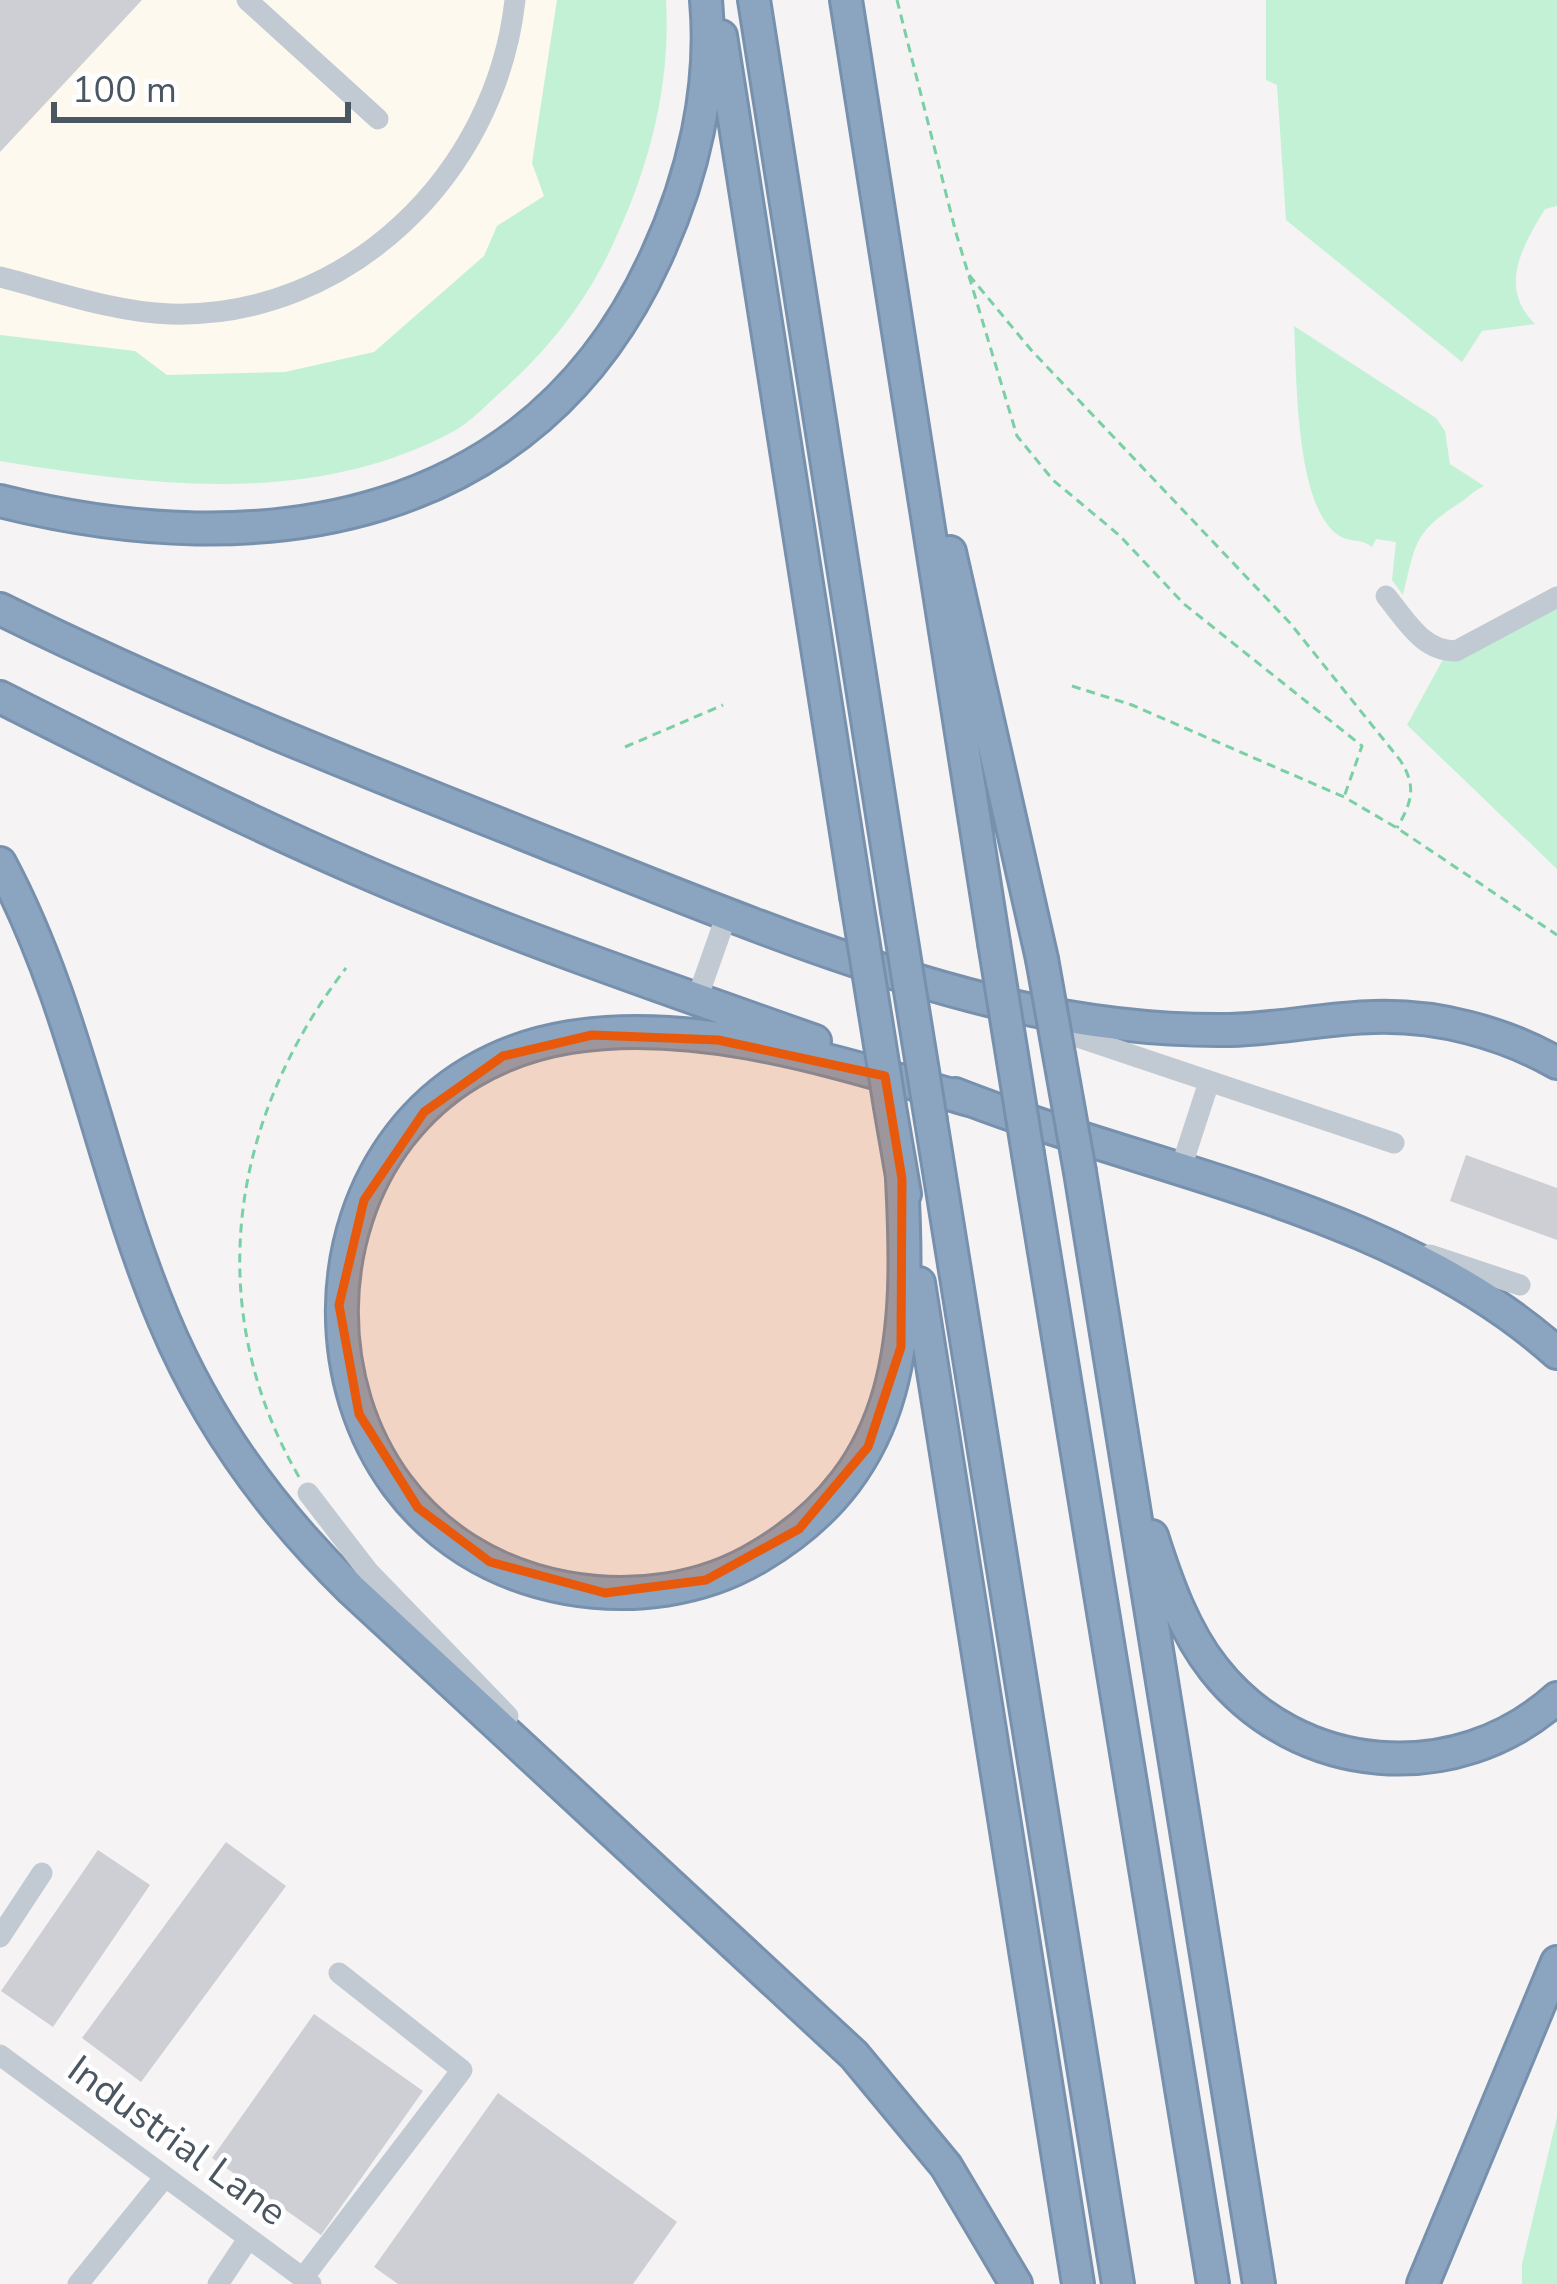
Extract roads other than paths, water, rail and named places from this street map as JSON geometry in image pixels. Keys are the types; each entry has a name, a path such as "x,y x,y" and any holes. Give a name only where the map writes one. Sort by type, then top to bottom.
{"highway":[{"path":"0,501 138,524 278,523 345,514 412,496 500,450 551,410 597,359 637,297 665,239 701,120 708,64 706,0"},
{"path":"715,0 1078,2284"},
{"path":"754,0 1118,2284"},
{"path":"846,0 1213,2284"},
{"path":"903,360 1042,959 1259,2284"},
{"path":"0,609 243,721 727,914 833,953 969,994 1071,1018 1200,1030 1376,1016 1413,1018 1483,1032 1557,1063"},
{"path":"0,697 355,868 973,1101 1367,1237 1501,1310 1557,1353"},
{"path":"0,863 52,978 152,1289 188,1371 233,1450 275,1508 325,1563 829,2030 902,2109 967,2196 1016,2284"},
{"path":"902,1179 905,1319 895,1376 879,1424 854,1470 819,1511 778,1545 744,1565 694,1584 631,1593 580,1590 534,1580 490,1562 433,1522 403,1491 367,1433 350,1390 340,1334 341,1278 354,1224 376,1174 407,1130 443,1095 484,1066 524,1048 568,1038 648,1034 804,1055 973,1101"},
{"path":"1113,1381 1148,1524 1173,1595 1212,1666 1269,1720 1339,1753 1416,1759 1488,1742 1522,1725 1557,1698"},
{"path":"1423,2284 1557,1962"}],"street":[{"path":"247,0 378,118"},
{"path":"0,277 87,300 173,314 264,305 331,276 385,239 456,164 502,62 514,0"},
{"path":"1386,596 1425,643 1438,651 1456,652 1557,597"},
{"path":"697,999 727,914"},
{"path":"833,953 1394,1142"},
{"path":"1180,1171 1209,1082"},
{"path":"1298,1211 1520,1286"},
{"path":"308,1493 368,1571 669,1883"},
{"path":"0,1936 42,1873"},
{"path":"307,2281 461,2070 339,1973"},
{"name":"Industrial Lane","path":"1,2058 307,2281"},
{"path":"78,2284 165,2177"},
{"path":"218,2284 248,2239"}]}
